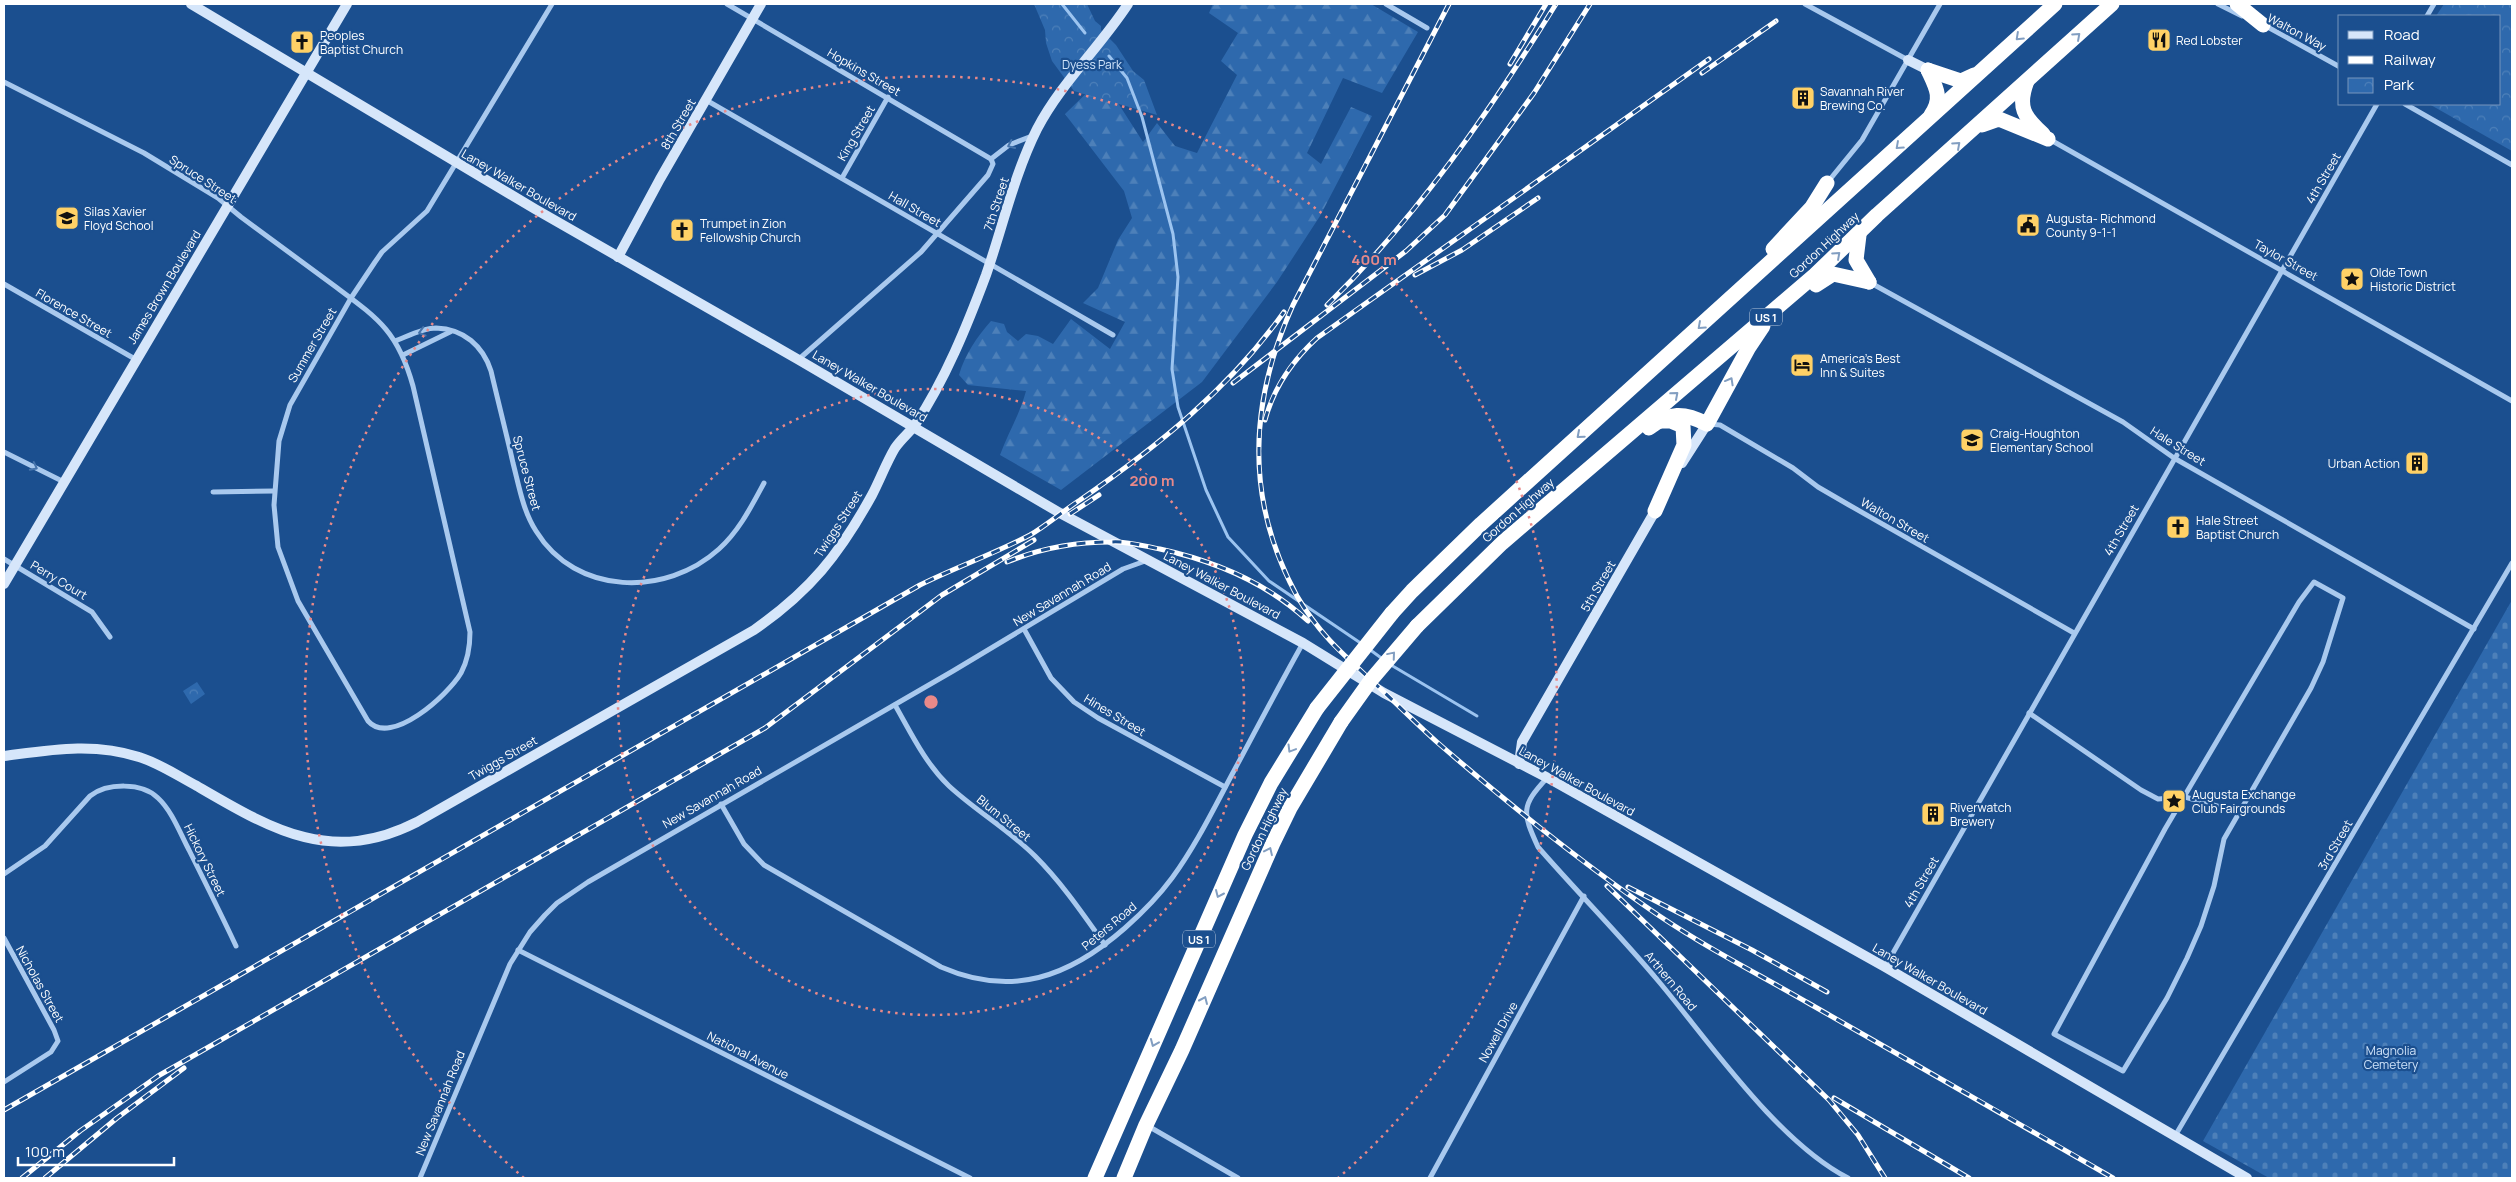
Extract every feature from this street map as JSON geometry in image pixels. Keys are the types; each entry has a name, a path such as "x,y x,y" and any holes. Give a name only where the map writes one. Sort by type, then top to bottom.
{"highway":[{"name":"Gordon Highway","path":"1095,1178 1245,835 1271,784 1317,708 1392,613 1418,584 1481,524 2055,4"},
{"name":"Gordon Highway","path":"1124,1178 1281,826 1342,722 1371,680 1417,626 1502,543 1773,311 2112,4"},
{"path":"2237,4 2264,25"},
{"path":"1928,70 1961,81 1982,71"},
{"path":"1926,121 1936,107 1938,96 1928,70"},
{"path":"2027,81 2022,100 2024,113 2028,121 2048,138"},
{"path":"1976,128 1999,119 2048,138"},
{"path":"1720,308 1812,207 1827,183"},
{"path":"1859,235 1856,260 1869,282"},
{"path":"1730,347 1778,317 1829,275 1845,276 1869,282"},
{"path":"1447,595 1514,544 1658,421 1676,414 1684,415 1707,424 1749,347 1773,311"},
{"path":"1655,511 1684,445 1685,436 1682,426 1678,423 1658,421"}],"main road":[{"name":"James Brown Boulevard","path":"4,584 347,4"},
{"name":"8th Street","path":"618,257 761,4"},
{"name":"7th Street","path":"914,426 949,362 990,264 1019,173 1034,135 1055,98 1110,30 1128,4"},
{"name":"Laney Walker Boulevard","path":"197,5 457,163 914,426 1060,513 1303,643 1384,693 1548,778 1884,967 2247,1178"},
{"path":"1908,60 1928,70"},
{"name":"5th Street","path":"1519,764 1522,742 1707,424"},
{"name":"Twiggs Street","path":"4,756 77,747 123,752 157,764 266,825 302,837 328,841 358,840 380,836 406,827 754,630 787,606 807,588 837,553 873,493 896,446 914,426"}],"street":[{"name":"Summer Street","path":"378,729 368,721 298,601 289,582 278,547 274,491 279,441 290,405 351,298 382,252 427,211 552,4"},
{"name":"Hopkins Street","path":"727,4 991,159"},
{"path":"1386,4 1428,28"},
{"path":"1805,4 1908,60"},
{"path":"1827,183 1862,140 1940,4"},
{"name":"Walton Way","path":"2218,4 2264,25 2338,66"},
{"path":"2428,15 2434,4"},
{"name":"Spruce Street","path":"4,82 144,153 227,205 351,298 377,320 395,341 403,355 468,616 470,643 460,674 443,696 395,728 378,729"},
{"name":"King Street","path":"842,178 888,97"},
{"name":"Hall Street","path":"706,100 1113,335"},
{"name":"4th Street","path":"1884,967 2376,105"},
{"path":"2407,105 2512,164"},
{"path":"799,360 895,276 938,234 988,175 993,164 991,159 1009,145 1034,135"},
{"name":"Taylor Street","path":"2048,138 2512,401"},
{"name":"Hale Street","path":"1869,282 2124,422 2174,458 2474,629"},
{"name":"Florence Street","path":"4,284 135,360"},
{"name":"Spruce Street","path":"395,341 423,330 436,328 450,331 475,342 487,359 529,519 544,542 570,566 607,580 633,584 662,580 680,575 700,564 732,536 764,483"},
{"path":"403,355 450,331"},
{"name":"Walton Street","path":"1707,424 1720,425 1793,468 1818,487 2074,633"},
{"path":"4,452 64,482"},
{"path":"213,492 274,491"},
{"name":"Perry Court","path":"4,560 92,612 110,637"},
{"name":"New Savannah Road","path":"420,1178 499,986 518,950 545,915 570,894 721,804 1024,629 1123,569 1148,560"},
{"name":"3rd Street","path":"2175,1136 2512,563"},
{"path":"2314,582 2343,598 2323,662 2311,688 2224,839 2214,886 2201,926 2187,958 2167,998 2123,1071 2054,1034 2185,797 2244,694 2314,582"},
{"name":"Hines Street","path":"1024,629 1050,678 1074,702 1098,718 1225,787"},
{"name":"Peters Road","path":"721,804 747,848 764,865 941,967 962,976 994,981 1030,980 1065,970 1105,946 1148,906 1168,883 1192,846 1303,643"},
{"name":"Blum Street","path":"895,704 925,758 938,774 951,788 1035,856 1066,890 1105,946"},
{"path":"2029,714 2158,799 2185,797 2238,812"},
{"name":"Arthern Road","path":"1548,778 1529,798 1527,805 1529,827 1538,847 1584,896 1751,1093 1790,1135 1848,1178"},
{"name":"Hickory Street","path":"4,874 45,846 90,796 99,790 107,788 145,790 158,798 174,821 236,946"},
{"name":"Nowell Drive","path":"1430,1178 1584,896"},
{"name":"Nicholas Street","path":"4,938 6,947 54,1030 58,1042 52,1052 4,1082"},
{"name":"National Avenue","path":"518,950 970,1178"},
{"path":"1146,1125 1238,1178"}],"green space":[{"name":"Dyess Park","path":"1034,4 1087,4 1095,21 1101,26 1101,30 1116,45 1133,71 1144,80 1157,115 1074,91 1052,61 1046,43 1045,30"},
{"path":"1213,4 1371,4 1418,32 1382,93 1343,78 1307,153 1321,164 1351,107 1372,116 1320,216 1277,282 1202,382 1061,490 1000,455 1021,408 1026,391 968,385 959,375 972,346 991,321 1004,324 1007,332 1018,341 1026,334 1038,336 1053,344 1071,319 1110,349 1125,322 1083,303 1098,288 1118,240 1132,218 1124,191 1065,114 1102,78 1143,142 1157,123 1175,146 1197,153 1237,75 1221,61 1238,33 1209,13"},
{"path":"2444,4 2512,4 2512,151 2431,105 2501,105 2501,15 2437,15"},
{"name":"Magnolia Cemetery","path":"2512,600 2512,1178 2269,1178 2203,1141"},
{"path":"197,682 205,694 191,704 183,691"}],"waterway":[{"path":"1062,4 1085,33"},
{"path":"1109,56 1127,78 1142,117 1173,234 1178,277 1172,369 1178,407 1206,490 1228,537 1269,581 1362,644"},
{"path":"1369,649 1384,660"},
{"path":"1391,665 1477,716"}],"railway":[{"path":"1449,4 1293,305 1278,341 1268,378 1261,415 1259,451 1261,488 1268,524 1280,560 1297,596 1316,625 1337,648 1431,737 1539,827 1618,887 1665,920 1706,945 2113,1178"},
{"path":"1510,64 1546,4"},
{"path":"1327,305 1360,271 1422,199 1505,84 1556,4"},
{"path":"1233,383 1406,251 1445,215 1534,93 1590,4"},
{"path":"1702,73 1776,21"},
{"path":"1265,420 1273,397 1285,375 1317,338 1709,59"},
{"path":"1415,275 1462,250 1538,198"},
{"path":"4,1110 920,585 1030,535 1109,480 1191,415 1240,366 1284,312"},
{"path":"1070,514 1099,495"},
{"path":"22,1178 80,1131 158,1076 765,728 942,595 1034,540"},
{"path":"1007,562 1033,553 1071,545 1098,542 1142,545 1200,560 1239,575 1275,595 1308,621"},
{"path":"1607,886 1829,1100 1858,1135 1885,1178"},
{"path":"1628,887 1752,950 1827,992"},
{"path":"45,1178 117,1118 184,1068"},
{"path":"1834,1098 1969,1178"}],"place":[{"name":"Red Lobster","path":"2159,40"},
{"name":"Peoples Baptist Church","path":"302,42"},
{"name":"Savannah River Brewing Co.","path":"1803,98"},
{"name":"Silas Xavier Floyd School","path":"67,218"},
{"name":"Augusta- Richmond County 9-1-1","path":"2028,225"},
{"name":"Trumpet in Zion Fellowship Church","path":"682,230"},
{"name":"Olde Town Historic District","path":"2352,279"},
{"name":"America's Best Inn & Suites","path":"1802,365"},
{"name":"Craig-Houghton Elementary School","path":"1972,440"},
{"name":"Urban Action","path":"2417,463"},
{"name":"Hale Street Baptist Church","path":"2178,527"},
{"name":"Augusta Exchange Club Fairgrounds","path":"2174,801"},
{"name":"Riverwatch Brewery","path":"1933,814"}]}
